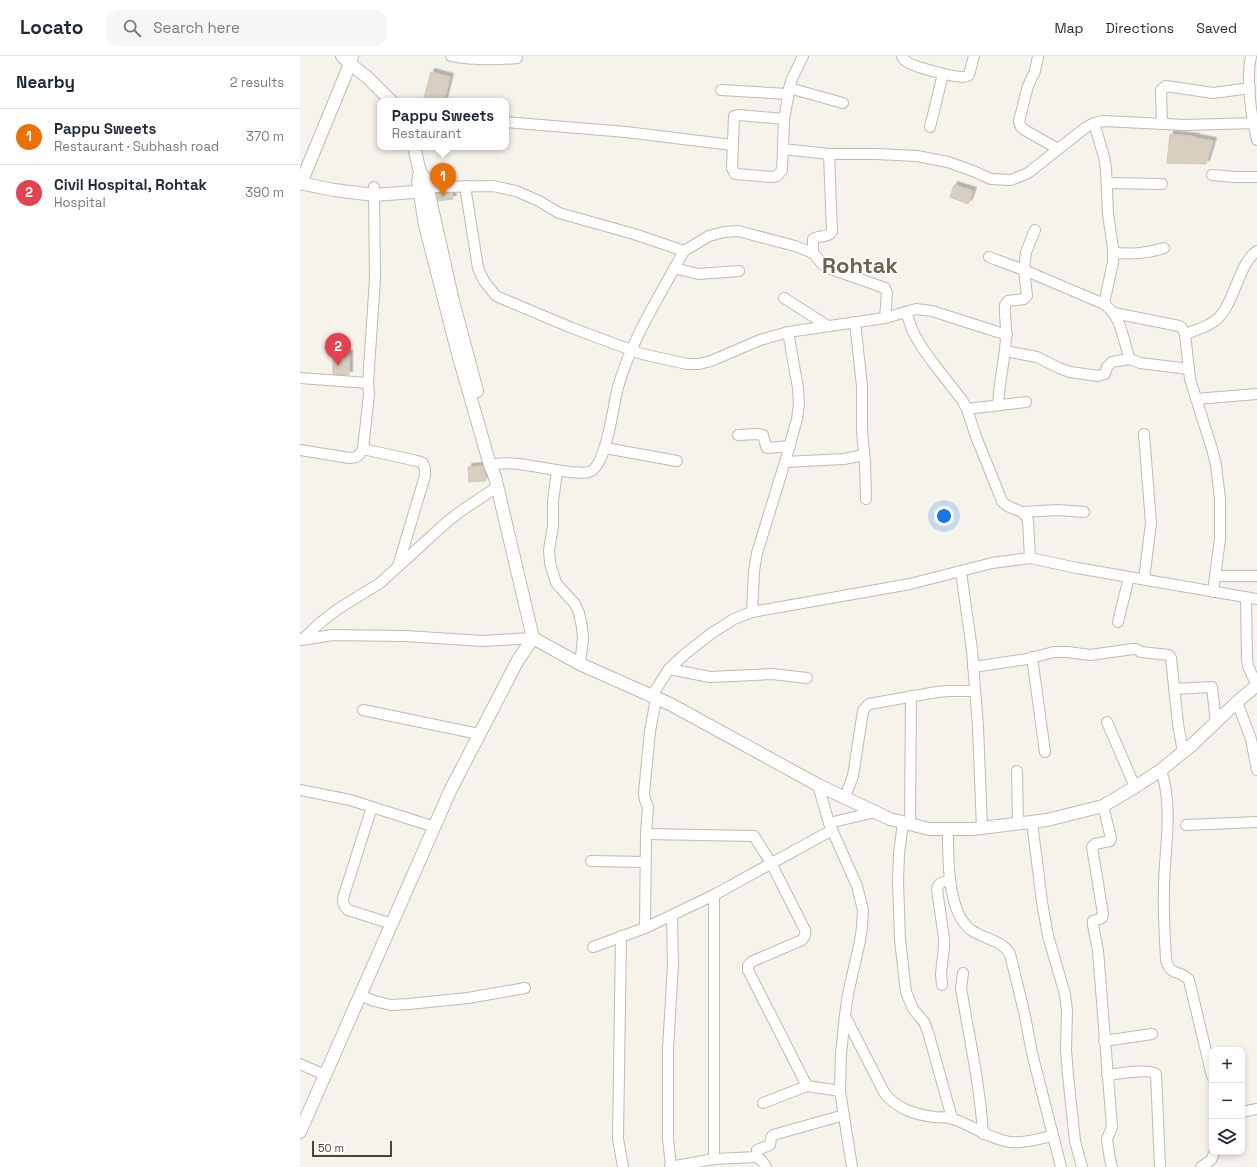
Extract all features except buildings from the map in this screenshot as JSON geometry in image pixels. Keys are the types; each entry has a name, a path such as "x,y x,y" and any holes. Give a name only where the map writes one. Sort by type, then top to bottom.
{"street":[{"path":"452,56 468,59 495,60 516,58 516,56"},
{"path":"784,119 734,116 732,168 735,174 772,177 777,176 782,170 784,119 789,91 791,81 804,56"},
{"path":"902,56 907,62 943,74 964,77 970,72 974,56"},
{"path":"1038,56 1035,71 1028,86 1020,124 1023,128 1058,149"},
{"path":"1252,56 1250,67 1250,88 1257,140"},
{"path":"388,98 348,59 301,181 334,190 374,191 426,187 493,186 516,191 539,201 559,214 634,234 684,251"},
{"path":"930,127 943,74"},
{"path":"1162,124 1161,90 1166,86 1213,93 1250,88"},
{"path":"721,90 789,91 843,102"},
{"path":"783,149 829,154 917,156 948,162 991,179 1003,181 1028,173 1084,128 1094,123 1103,121 1185,125 1255,124"},
{"path":"509,122 626,132 732,144"},
{"path":"1094,123 1104,157 1108,214 1113,253 1113,262 1104,304"},
{"path":"300,1132 451,789 518,660 533,638 426,187 418,181 420,172 415,150"},
{"path":"813,253 813,239 818,236 829,235 832,232 829,154"},
{"path":"1212,175 1257,177"},
{"path":"1107,183 1162,184"},
{"path":"465,186 478,268 484,281 496,296 572,328 642,354 687,364 699,364 711,361 760,340 788,332 884,318 916,309 932,311 1007,335"},
{"path":"300,450 356,458 360,455 362,449 369,394 368,383 375,279 374,191"},
{"path":"998,405 999,386 1007,335 1005,310 1006,303 1008,301 1024,299 1027,296 1024,270 1026,252 1035,230"},
{"path":"493,465 530,465 557,471 589,472 595,470 605,448 617,391 631,350 684,251 709,236 724,232 738,231 795,246 813,253 823,265 831,269 885,288 887,293 884,318"},
{"path":"1113,253 1138,254 1164,248"},
{"path":"1186,334 1217,319 1225,309 1248,261 1257,251"},
{"path":"989,257 1024,270 1104,304 1114,313 1120,326 1130,359"},
{"path":"674,268 698,274 739,272"},
{"path":"784,298 828,326"},
{"path":"906,312 913,332 923,349 962,400 967,409 975,434 1005,506 1023,512 1058,510 1084,512"},
{"path":"1114,313 1179,326 1186,334 1190,379 1212,449 1216,465 1220,499 1220,539 1213,592"},
{"path":"855,322 862,386 862,431 866,499"},
{"path":"752,612 754,571 757,553 790,446 799,404 798,388 788,332"},
{"path":"1005,351 1037,357 1070,372 1098,376 1104,374 1109,364 1112,362 1130,359 1140,363 1189,369"},
{"path":"300,378 368,383"},
{"path":"1196,399 1257,394"},
{"path":"967,409 1026,402"},
{"path":"1144,434 1151,523 1144,579"},
{"path":"738,435 763,435 767,448 790,446"},
{"path":"605,448 677,461"},
{"path":"362,449 417,461 423,463 425,469 425,476 398,566"},
{"path":"785,462 844,459 864,455"},
{"path":"557,471 554,495 553,526 549,550 550,563 556,583 575,604 579,613 583,638 580,664"},
{"path":"301,640 338,609 380,582 452,518 496,482"},
{"path":"1023,512 1028,520 1030,558"},
{"path":"645,928 645,862 648,807 644,793 654,698 669,669 685,654 734,619 752,612 910,584 992,563 1030,558 1257,599"},
{"path":"961,572 972,650 978,727 982,828"},
{"path":"1215,576 1257,576"},
{"path":"1118,622 1129,577"},
{"path":"301,640 332,635 405,636 483,641 533,638 580,664 670,704 818,785 890,819 929,829 982,828 1047,820 1103,806 1161,770 1184,752 1237,702 1257,686 1248,666 1247,659 1246,598"},
{"path":"973,667 1054,652 1090,655 1136,649 1141,652 1169,655 1171,658 1179,735 1184,752"},
{"path":"1032,657 1045,752"},
{"path":"669,669 710,677 772,674 807,678"},
{"path":"1174,689 1212,687 1216,723"},
{"path":"845,797 853,776 863,711 869,704 948,691 975,691"},
{"path":"911,696 906,823 899,854 898,881 900,940 906,992 914,1009 924,1022 928,1032 952,1118"},
{"path":"1237,702 1251,740 1257,770"},
{"path":"363,710 479,734"},
{"path":"1107,722 1135,787"},
{"path":"1161,770 1168,806 1164,889 1166,960 1167,966 1172,972 1184,975 1189,980 1209,1063"},
{"path":"1017,771 1018,824"},
{"path":"818,785 830,826 857,886 863,910 860,941 845,1016 840,1091 852,1167"},
{"path":"300,790 350,800 435,827"},
{"path":"1103,806 1111,838 1106,842 1095,844 1092,847 1103,914 1102,918 1095,920 1093,923 1098,951 1112,1127 1108,1139 1112,1167"},
{"path":"372,807 343,898 343,903 344,907 348,910 392,924"},
{"path":"593,947 645,928 714,895 771,863 830,826 875,812"},
{"path":"1032,822 1042,902 1047,929 1065,994 1067,1011 1066,1050 1069,1082 1075,1141 1082,1167"},
{"path":"1186,825 1257,822"},
{"path":"948,829 948,866 956,907 963,920 971,929 1001,945 1007,949 1010,954 1032,1053 1061,1167"},
{"path":"646,834 754,836 771,863 806,934 802,940 751,962 748,966 748,970 807,1086"},
{"path":"591,861 645,862"},
{"path":"942,985 941,974 944,938 937,890 941,882 950,880"},
{"path":"714,895 714,1159"},
{"path":"672,916 673,965 668,1049 668,1131 676,1166 714,1159 757,1156"},
{"path":"621,936 618,1139 622,1167"},
{"path":"963,973 961,989 978,1078 983,1134"},
{"path":"360,995 374,1001 391,1005 468,998 525,988"},
{"path":"845,1016 885,1094 895,1104 918,1114 952,1118 983,1134 1002,1140 1021,1142 1053,1136"},
{"path":"1104,1040 1152,1034"},
{"path":"300,1064 325,1075"},
{"path":"1107,1075 1144,1071 1153,1071 1156,1074 1160,1167"},
{"path":"762,1103 807,1086 840,1091"},
{"path":"1245,1111 1257,1109"},
{"path":"766,1167 757,1156 756,1150 770,1145 770,1138 773,1135 844,1115"},
{"path":"1201,1167 1211,1160 1214,1155"}],"place":[{"name":"Pappu Sweets","path":"443,196"},
{"name":"Civil Hospital, Rohtak","path":"338,366"}],"district":[{"name":"Rohtak","path":"860,265"}]}
